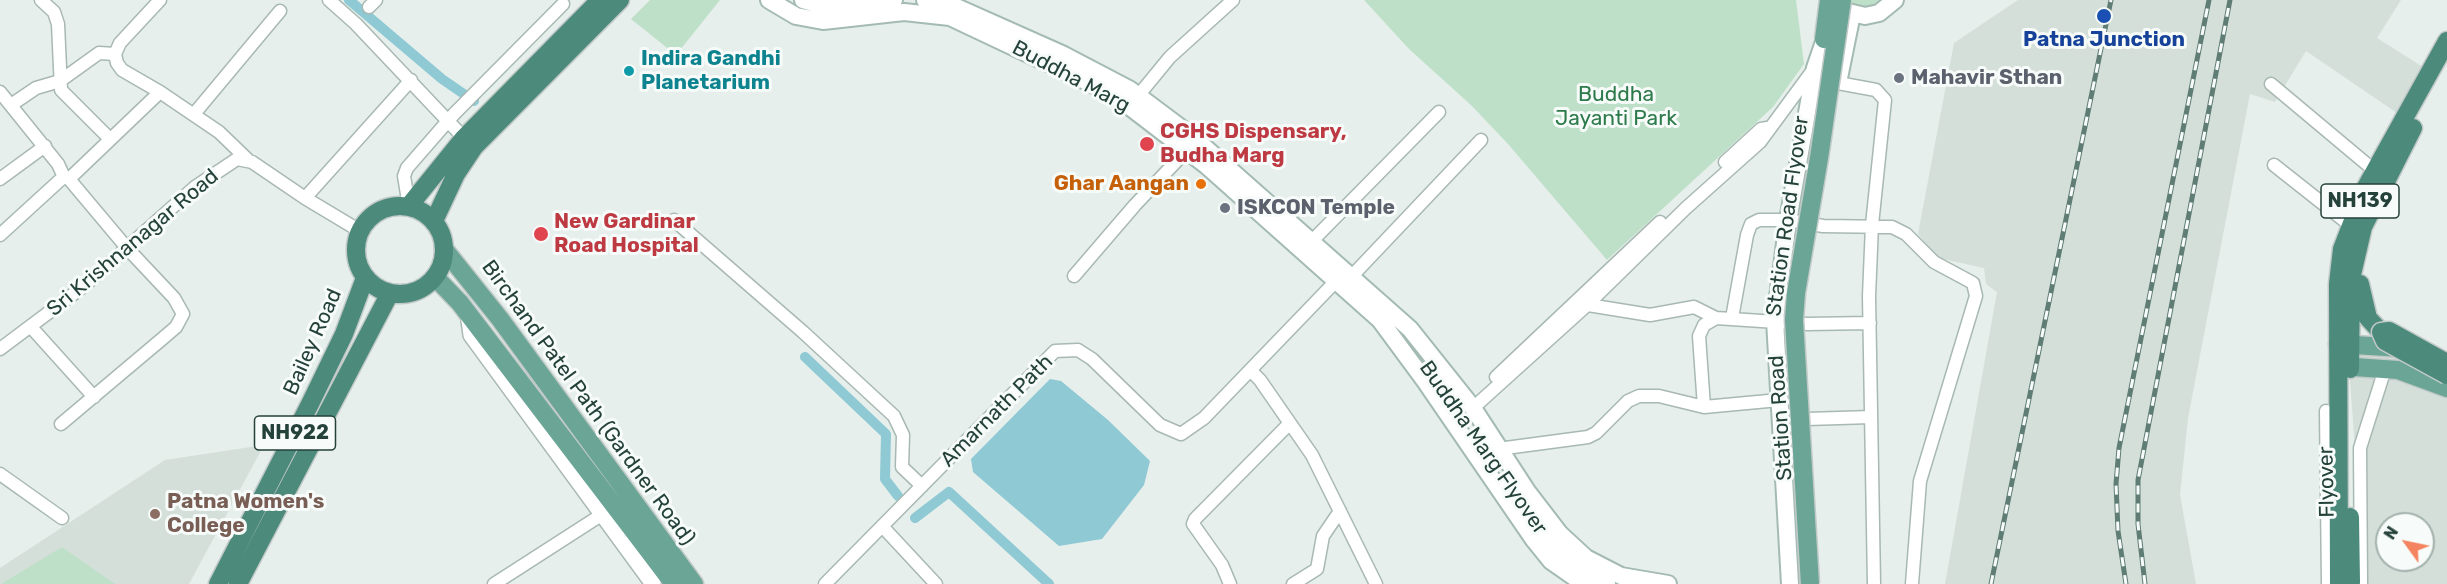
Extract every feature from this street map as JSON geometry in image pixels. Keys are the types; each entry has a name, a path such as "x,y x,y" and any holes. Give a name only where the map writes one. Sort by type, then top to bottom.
{"highway":[{"path":"434,221 456,174 474,147 583,27 600,0"},
{"path":"409,206 464,138 583,27 620,0"},
{"name":"NH139","path":"2349,257 2350,225 2375,171 2447,41"},
{"name":"NH139","path":"2344,373 2344,344 2338,284 2363,227 2447,64"},
{"path":"360,231 365,222 380,210 390,206 409,206 419,209 434,221 440,230 444,249 443,259 435,277 420,290 400,294 390,293"},
{"name":"Bailey Road","path":"360,231 355,250 360,270 372,285 390,293"},
{"path":"2349,257 2365,311 2385,341 2447,375"},
{"name":"Bailey Road","path":"218,584 315,395 357,304 365,278"},
{"name":"NH922","path":"238,584 390,293"},
{"path":"2381,332 2389,331 2447,363"},
{"name":"Flyover","path":"2339,584 2344,373"},
{"name":"Flyover","path":"2344,373 2351,584"}],"main road":[{"name":"Buddha Marg","path":"769,0 796,16 823,21 904,12 950,17 969,12"},
{"path":"803,0 824,6 894,0"},
{"path":"1818,584 1801,323 1813,224 1838,83 1838,4 1865,16 1880,13 1895,0"},
{"name":"Buddha Marg","path":"935,1 969,12 1064,55 1193,137 1311,242 1344,278"},
{"name":"Station Road","path":"1790,584 1775,320 1788,220 1815,68 1838,4"},
{"name":"Station Road Flyover","path":"1798,584 1797,523 1785,326 1838,4"},
{"name":"Station Road Flyover","path":"1810,584 1794,320 1796,293 1819,158 1838,4"},
{"name":"Buddha Marg","path":"1134,101 1187,150 1344,278 1392,322"},
{"name":"Birchand Patel Path (Gardner Road)","path":"444,249 500,319 616,505 694,584"},
{"name":"Birchand Patel Path (Gardner Road)","path":"435,277 468,313 674,584"},
{"path":"1392,322 1410,328 1471,406 1498,449 1560,534 1586,558 1622,576 1668,584"},
{"path":"1392,322 1449,415 1534,540 1551,561 1584,584"},
{"name":"Buddha Marg Flyover","path":"1392,322 1444,390 1548,542 1577,569 1607,584"},
{"path":"2344,344 2428,351 2447,358"},
{"path":"2344,373 2398,370 2447,388"}],"street":[{"path":"41,0 57,18 60,81 64,94 109,138"},
{"path":"160,0 120,43 115,54 122,70 194,114 236,147 247,159 360,231"},
{"path":"329,0 451,117 464,138"},
{"path":"1134,101 1170,57 1233,0"},
{"path":"409,206 404,176 407,168 451,117 561,2 583,27"},
{"path":"194,114 280,11"},
{"path":"11,105 36,88 60,81 99,53 115,54"},
{"path":"1471,406 1642,245 1760,142 1815,68"},
{"path":"305,198 411,80"},
{"path":"1838,83 1876,90 1885,100 1872,225 1870,323 1874,584"},
{"path":"2271,84 2375,171"},
{"path":"0,92 45,146 67,178 127,248 174,298 183,314 176,327 61,424"},
{"path":"0,235 67,178 160,92"},
{"path":"1311,242 1439,112"},
{"name":"Amarnath Path","path":"825,584 1055,351 1078,350 1092,359 1160,425 1181,434 1204,418 1481,140"},
{"path":"0,179 45,146"},
{"path":"1074,276 1135,205 1187,150"},
{"name":"Sri Krishnanagar Road","path":"0,349 31,327 127,248 195,187 231,161 247,159"},
{"path":"2274,165 2350,225"},
{"path":"674,220 803,332 894,416 903,435 902,467 922,486"},
{"path":"1732,318 1751,224 1760,220 1872,225 1899,229 1928,257 1967,278 1976,288 1976,296 1920,481 1912,584"},
{"path":"1581,304 1650,315 1694,307 1716,318 1801,323 1870,323"},
{"path":"1704,407 1699,336 1704,325 1716,318"},
{"path":"31,327 94,397"},
{"path":"2361,584 2360,447 2385,369"},
{"path":"1250,370 1312,455 1376,584"},
{"path":"1498,449 1588,437 1596,433 1628,401 1639,396 1659,396 1704,407 1779,400"},
{"path":"2326,411 2328,584"},
{"path":"1807,419 1871,417"},
{"path":"1230,584 1222,565 1193,524 1195,519 1290,423"},
{"path":"0,474 62,518"},
{"path":"494,584 616,505 653,584"},
{"path":"1293,584 1317,569 1323,536 1340,512"},
{"path":"882,526 936,584"}],"shaded area":[{"name":"Patna Junction","path":"2018,0 2401,0 2377,38 2426,69 2397,113 2306,51 2275,102 2250,94 2188,418 2180,495 2196,584 1945,584 1997,292 1986,284 1984,268 1938,258 1918,234 1954,43"},
{"path":"2351,331 2400,356 2447,386 2447,584 2365,584 2347,340"},
{"name":"Patna Women's College","path":"264,445 189,584 0,584 0,568 165,460"}],"green space":[{"path":"650,0 720,0 676,55 631,19"},
{"name":"Buddha Jayanti Park","path":"1364,0 1796,0 1804,64 1773,107 1607,260 1508,144 1472,106 1409,49"},
{"path":"1838,0 1881,0 1868,8 1855,9"},
{"path":"62,547 115,584 1,584"}],"water":[{"path":"1050,379 1061,381 1108,420 1150,461 1144,485 1102,539 1059,546 973,472 971,459"}],"waterway":[{"path":"349,0 442,79 474,101"},
{"path":"805,357 886,434 885,479 898,496"},
{"path":"915,518 949,492 1049,584"}],"railway":[{"path":"1991,584 2111,0"},
{"path":"2126,584 2118,531 2116,484 2119,448 2209,0"},
{"path":"2145,584 2138,524 2138,480 2230,0"}],"place":[{"name":"Patna Junction","path":"2104,16"},
{"name":"Indira Gandhi Planetarium","path":"629,71"},
{"name":"Mahavir Sthan","path":"1899,78"},
{"name":"CGHS Dispensary, Budha Marg","path":"1147,144"},
{"name":"Ghar Aangan","path":"1201,184"},
{"name":"ISKCON Temple","path":"1225,208"},
{"name":"New Gardinar Road Hospital","path":"541,234"},
{"name":"Patna Women's College","path":"155,514"}]}
